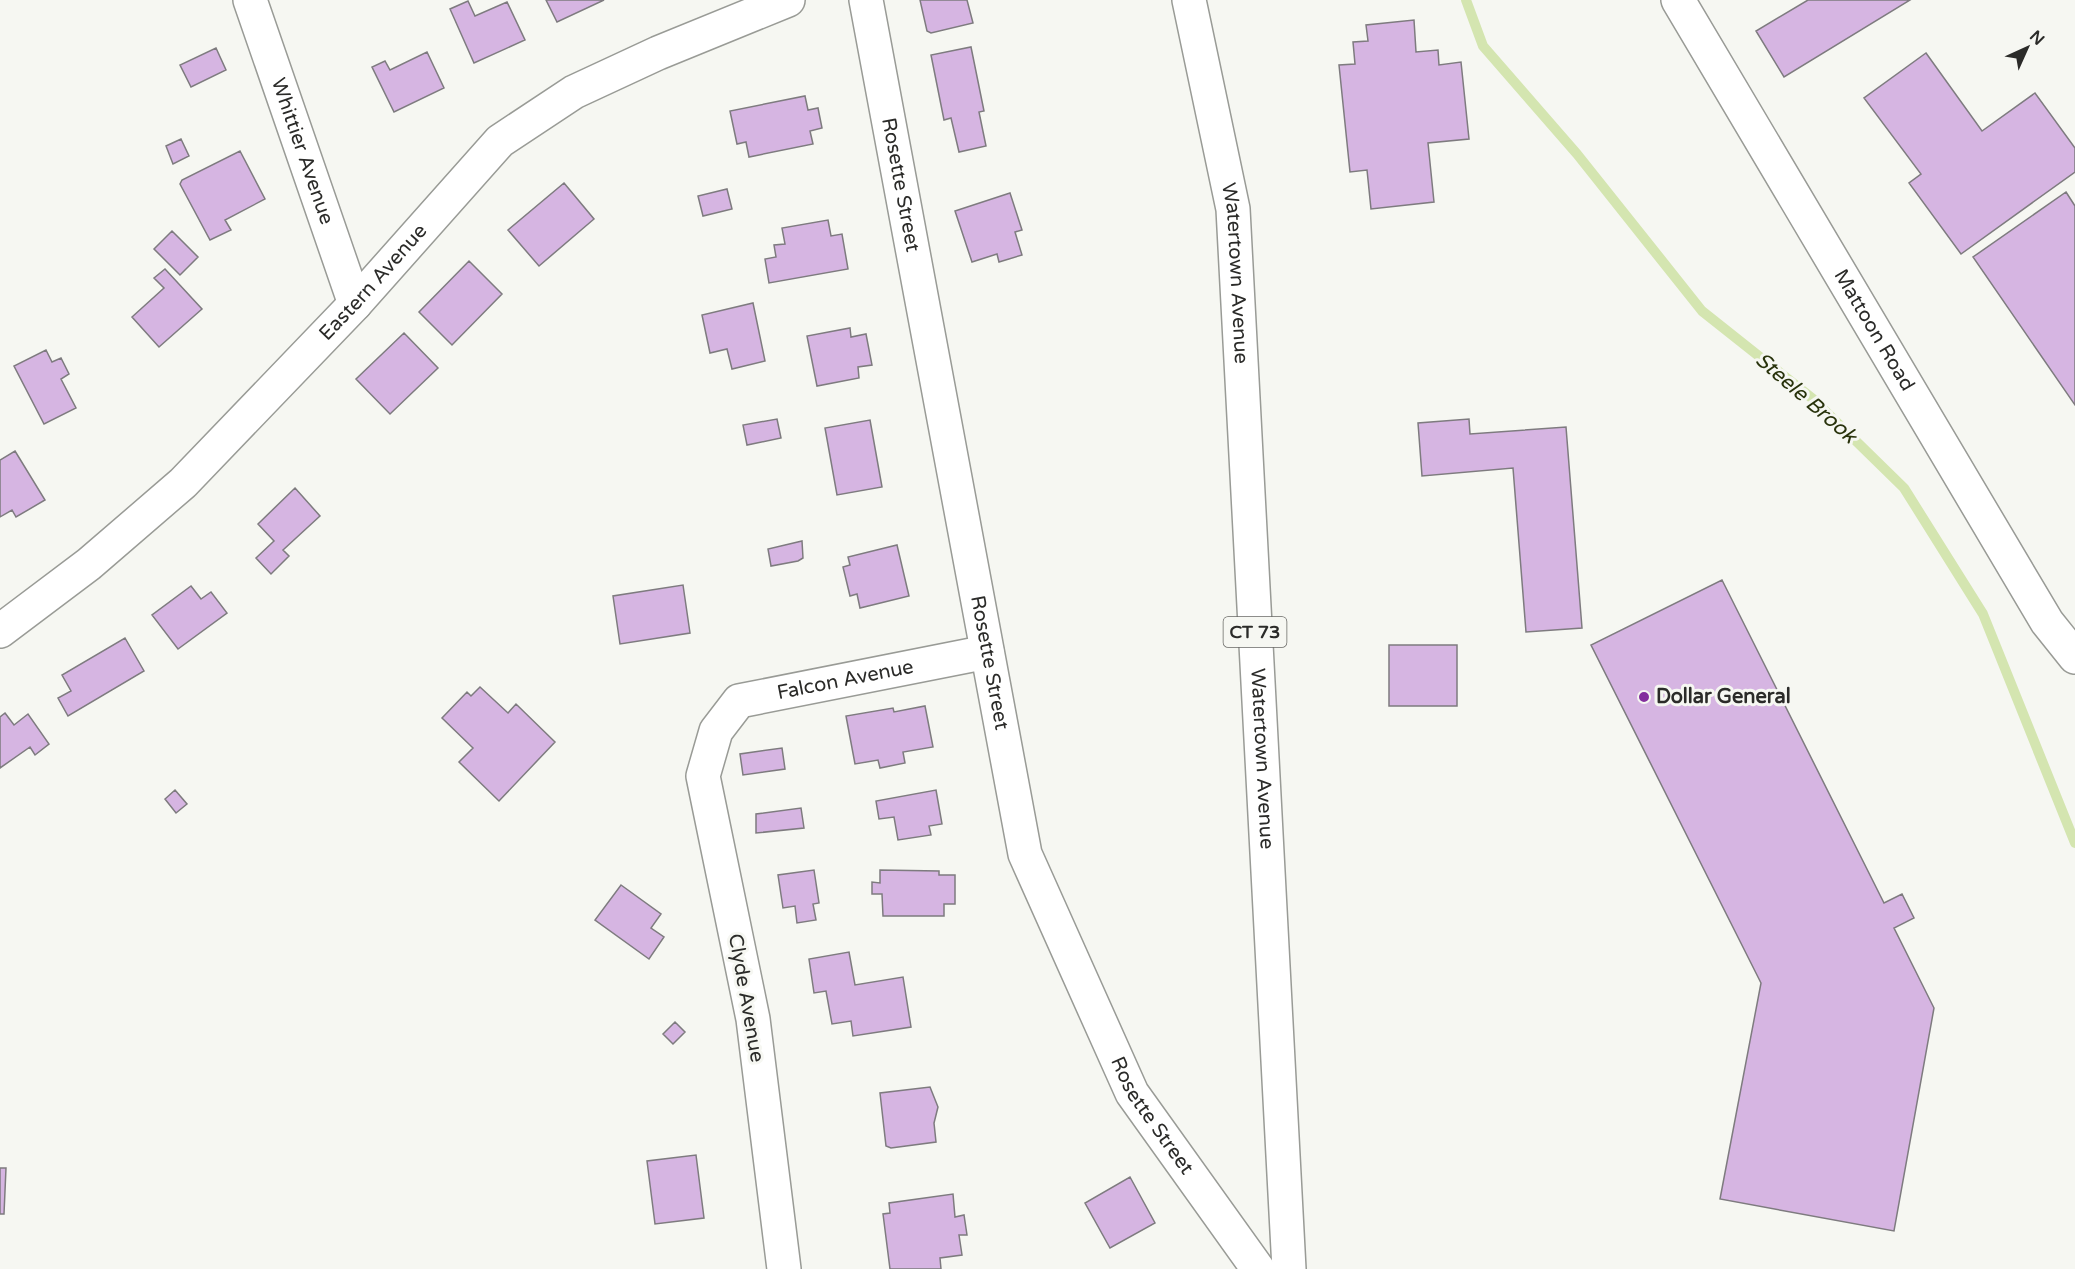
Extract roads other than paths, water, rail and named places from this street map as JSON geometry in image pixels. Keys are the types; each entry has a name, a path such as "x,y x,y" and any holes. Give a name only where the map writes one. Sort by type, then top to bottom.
{"street":[{"name":"Whittier Avenue","path":"250,0 355,304"},
{"name":"Eastern Avenue","path":"0,631 89,564 183,483 355,304 500,141 574,92 658,53 788,0"},
{"name":"Rosette Street","path":"866,0 1025,854 1132,1093 1258,1269"},
{"name":"Watertown Avenue","path":"1189,0 1233,209 1289,1269"},
{"name":"Mattoon Road","path":"1678,0 2047,622 2075,657"},
{"name":"Falcon Avenue","path":"716,731 739,701 987,652"},
{"name":"Clyde Avenue","path":"716,731 703,776 753,1019 784,1269"}],"waterway":[{"name":"Steele Brook","path":"1466,0 1483,46 1577,154 1702,311 1813,399 1904,488 1983,614 2075,843"}],"place":[{"name":"Dollar General","path":"1644,697"}]}
